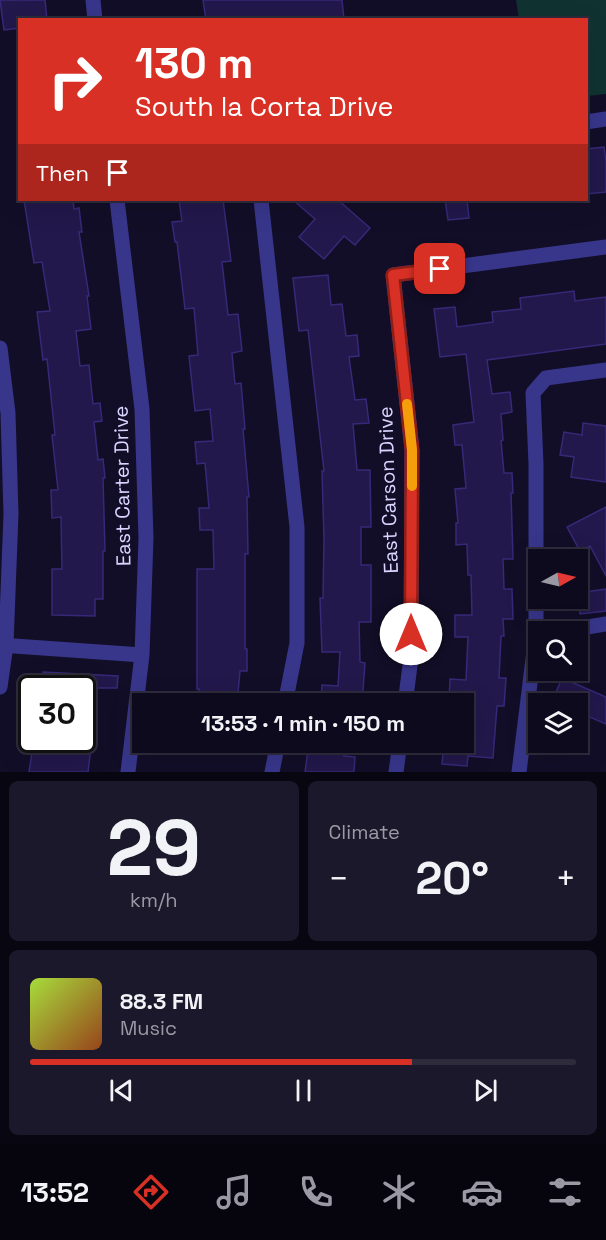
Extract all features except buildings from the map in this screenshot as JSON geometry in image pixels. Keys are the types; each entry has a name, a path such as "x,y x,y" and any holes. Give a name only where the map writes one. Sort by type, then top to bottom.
{"street":[{"path":"93,0 95,18"},
{"path":"588,122 606,120"},
{"name":"East Carter Drive","path":"117,201 142,409 146,538 142,655 128,772"},
{"path":"261,201 297,527 297,643 287,693"},
{"name":"East Carson Drive","path":"406,693 411,658 412,450 393,275 606,247"},
{"path":"0,348 8,413 11,514 0,687"},
{"path":"537,621 533,393 546,378 606,370"},
{"path":"588,627 606,624"},
{"path":"3,645 142,655"},
{"path":"519,772 531,681"},
{"path":"272,772 276,753"},
{"path":"396,772 399,753"}],"green space":[{"path":"516,0 606,0 606,94 588,96 588,18 519,18"}],"slow traffic":[{"path":"407,404 412,450 412,486"}],"route":[{"path":"411,634 412,450 393,275 440,269"}]}
